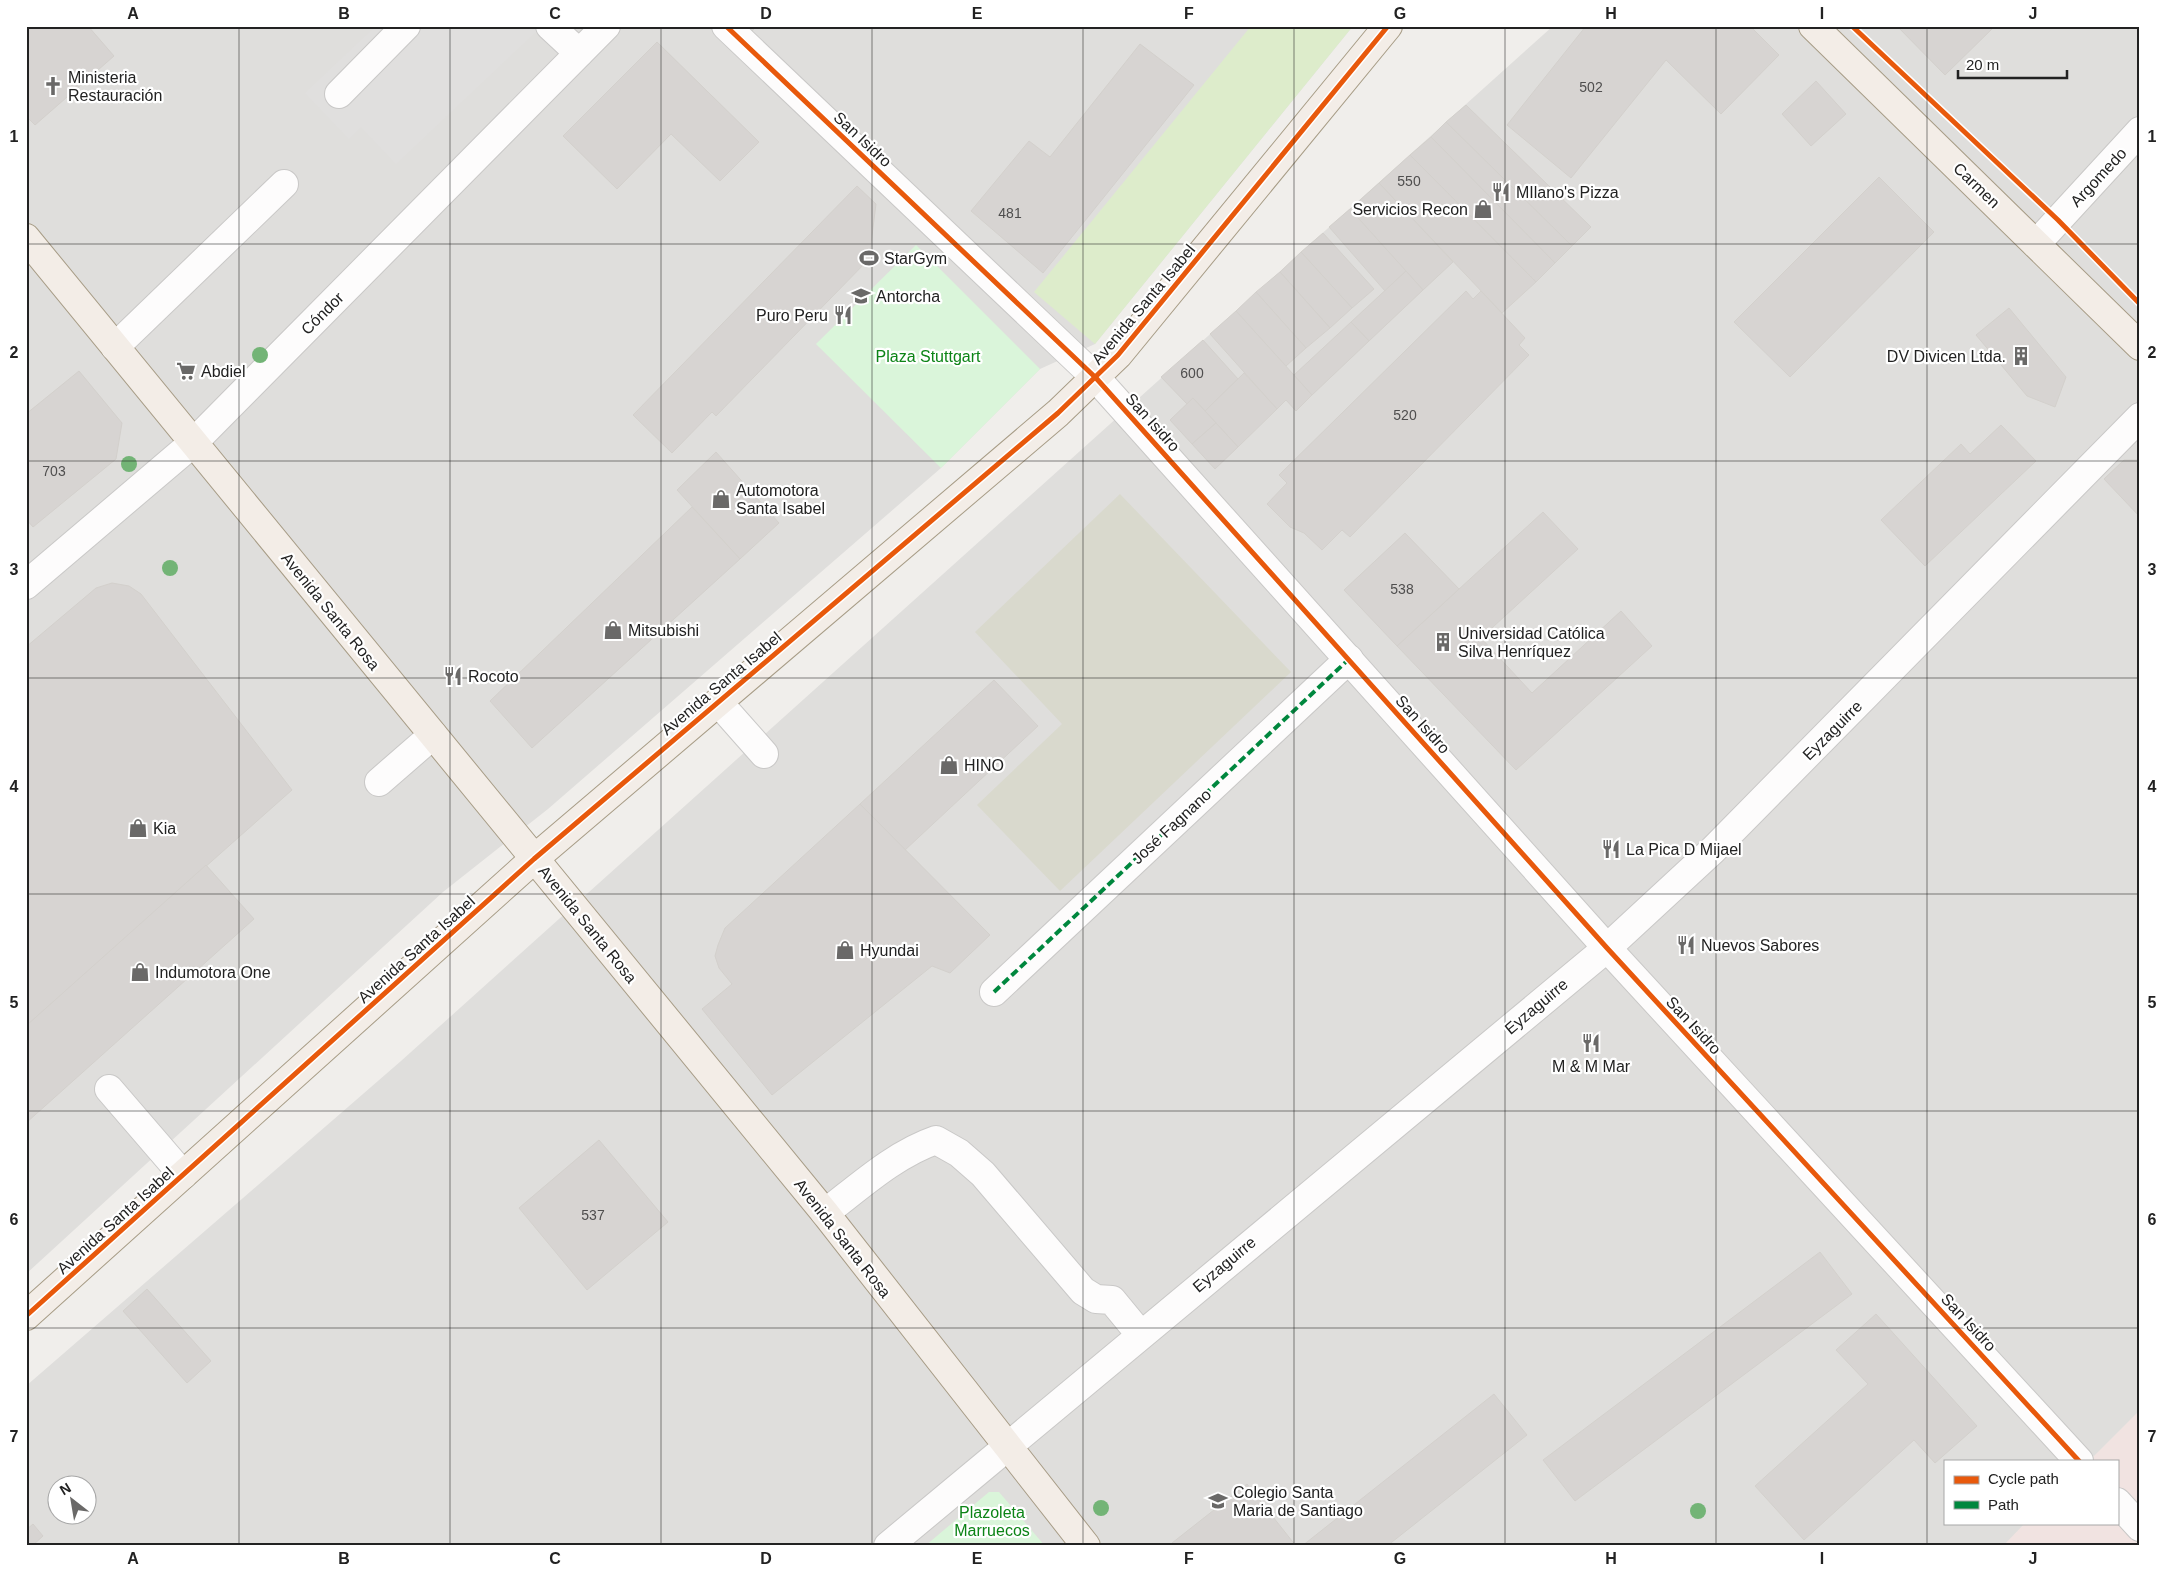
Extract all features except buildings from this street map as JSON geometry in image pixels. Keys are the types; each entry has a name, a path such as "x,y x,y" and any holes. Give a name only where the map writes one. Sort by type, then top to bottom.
{"main road":[{"name":"Avenida Santa Isabel","path":"26,1316 534,860 1058,414 1118,355 1388,26"},
{"name":"Carmen","path":"1813,26 2140,346"},
{"name":"Avenida Santa Rosa","path":"26,238 825,1213 1007,1448 1086,1546"}],"street":[{"path":"339,94 406,26"},
{"path":"550,26 579,53"},
{"name":"Cóndor","path":"26,585 193,443 606,26"},
{"name":"San Isidro","path":"726,26 1096,378 1607,948 2078,1460"},
{"name":"Argomedo","path":"2036,244 2140,132"},
{"path":"115,347 284,184"},
{"name":"Eyzaguirre","path":"888,1546 1007,1448 1140,1334 1607,948 1713,850 2140,417"},
{"name":"José Fagnano","path":"994,992 1349,659"},
{"path":"718,702 764,754"},
{"path":"379,782 433,735"},
{"path":"109,1089 183,1175"},
{"path":"825,1213 901,1156 919,1146 936,1140 959,1153 983,1174 1083,1291 1096,1299 1112,1300 1140,1334"},
{"path":"2118,1503 2140,1527"}],"shaded area":[{"path":"26,26 1353,26 1095,344 1040,369 941,468 548,809 443,892 26,1274"},
{"path":"376,26 542,26 396,164 361,127 349,139 305,93"},
{"path":"1553,26 2140,26 2140,1546 26,1546 26,1386 401,1061"},
{"path":"1120,494 1291,672 1060,891 977,805 1062,724 975,632"},
{"path":"2140,1410 2140,1546 2003,1546 2024,1524 2118,1524 2118,1460 2090,1460"}],"green space":[{"path":"1251,26 1353,26 1095,344 1034,292"},
{"name":"Plaza Stuttgart","path":"916,245 1040,369 941,468 816,344"},
{"name":"Plazoleta Marruecos","path":"989,1492 999,1492 1045,1546 925,1546"}],"marked path":[{"path":"994,992 1349,659"}],"cycle path":[{"path":"726,26 1096,378 1607,948 2078,1460"},
{"path":"26,1316 534,859 1058,413 1118,355 1388,26"},
{"path":"1852,26 2058,220 2140,304"}],"place":[{"name":"Ministeria Restauración","path":"53,86"},
{"name":"MIlano's Pizza","path":"1501,192"},
{"name":"Servicios Recon","path":"1483,209"},
{"name":"StarGym","path":"869,258"},
{"name":"Antorcha","path":"861,296"},
{"name":"Puro Peru","path":"843,315"},
{"name":"DV Divicen Ltda.","path":"2021,356"},
{"name":"Abdiel","path":"186,371"},
{"name":"Automotora Santa Isabel","path":"721,499"},
{"name":"Mitsubishi","path":"613,630"},
{"name":"Universidad Católica Silva Henríquez","path":"1443,642"},
{"name":"Rocoto","path":"453,676"},
{"name":"HINO","path":"949,765"},
{"name":"Kia","path":"138,828"},
{"name":"La Pica D Mijael","path":"1611,849"},
{"name":"Nuevos Sabores","path":"1686,945"},
{"name":"Hyundai","path":"845,950"},
{"name":"Indumotora One","path":"140,972"},
{"name":"M & M Mar","path":"1591,1043"},
{"name":"Colegio Santa Maria de Santiago","path":"1218,1501"}]}
